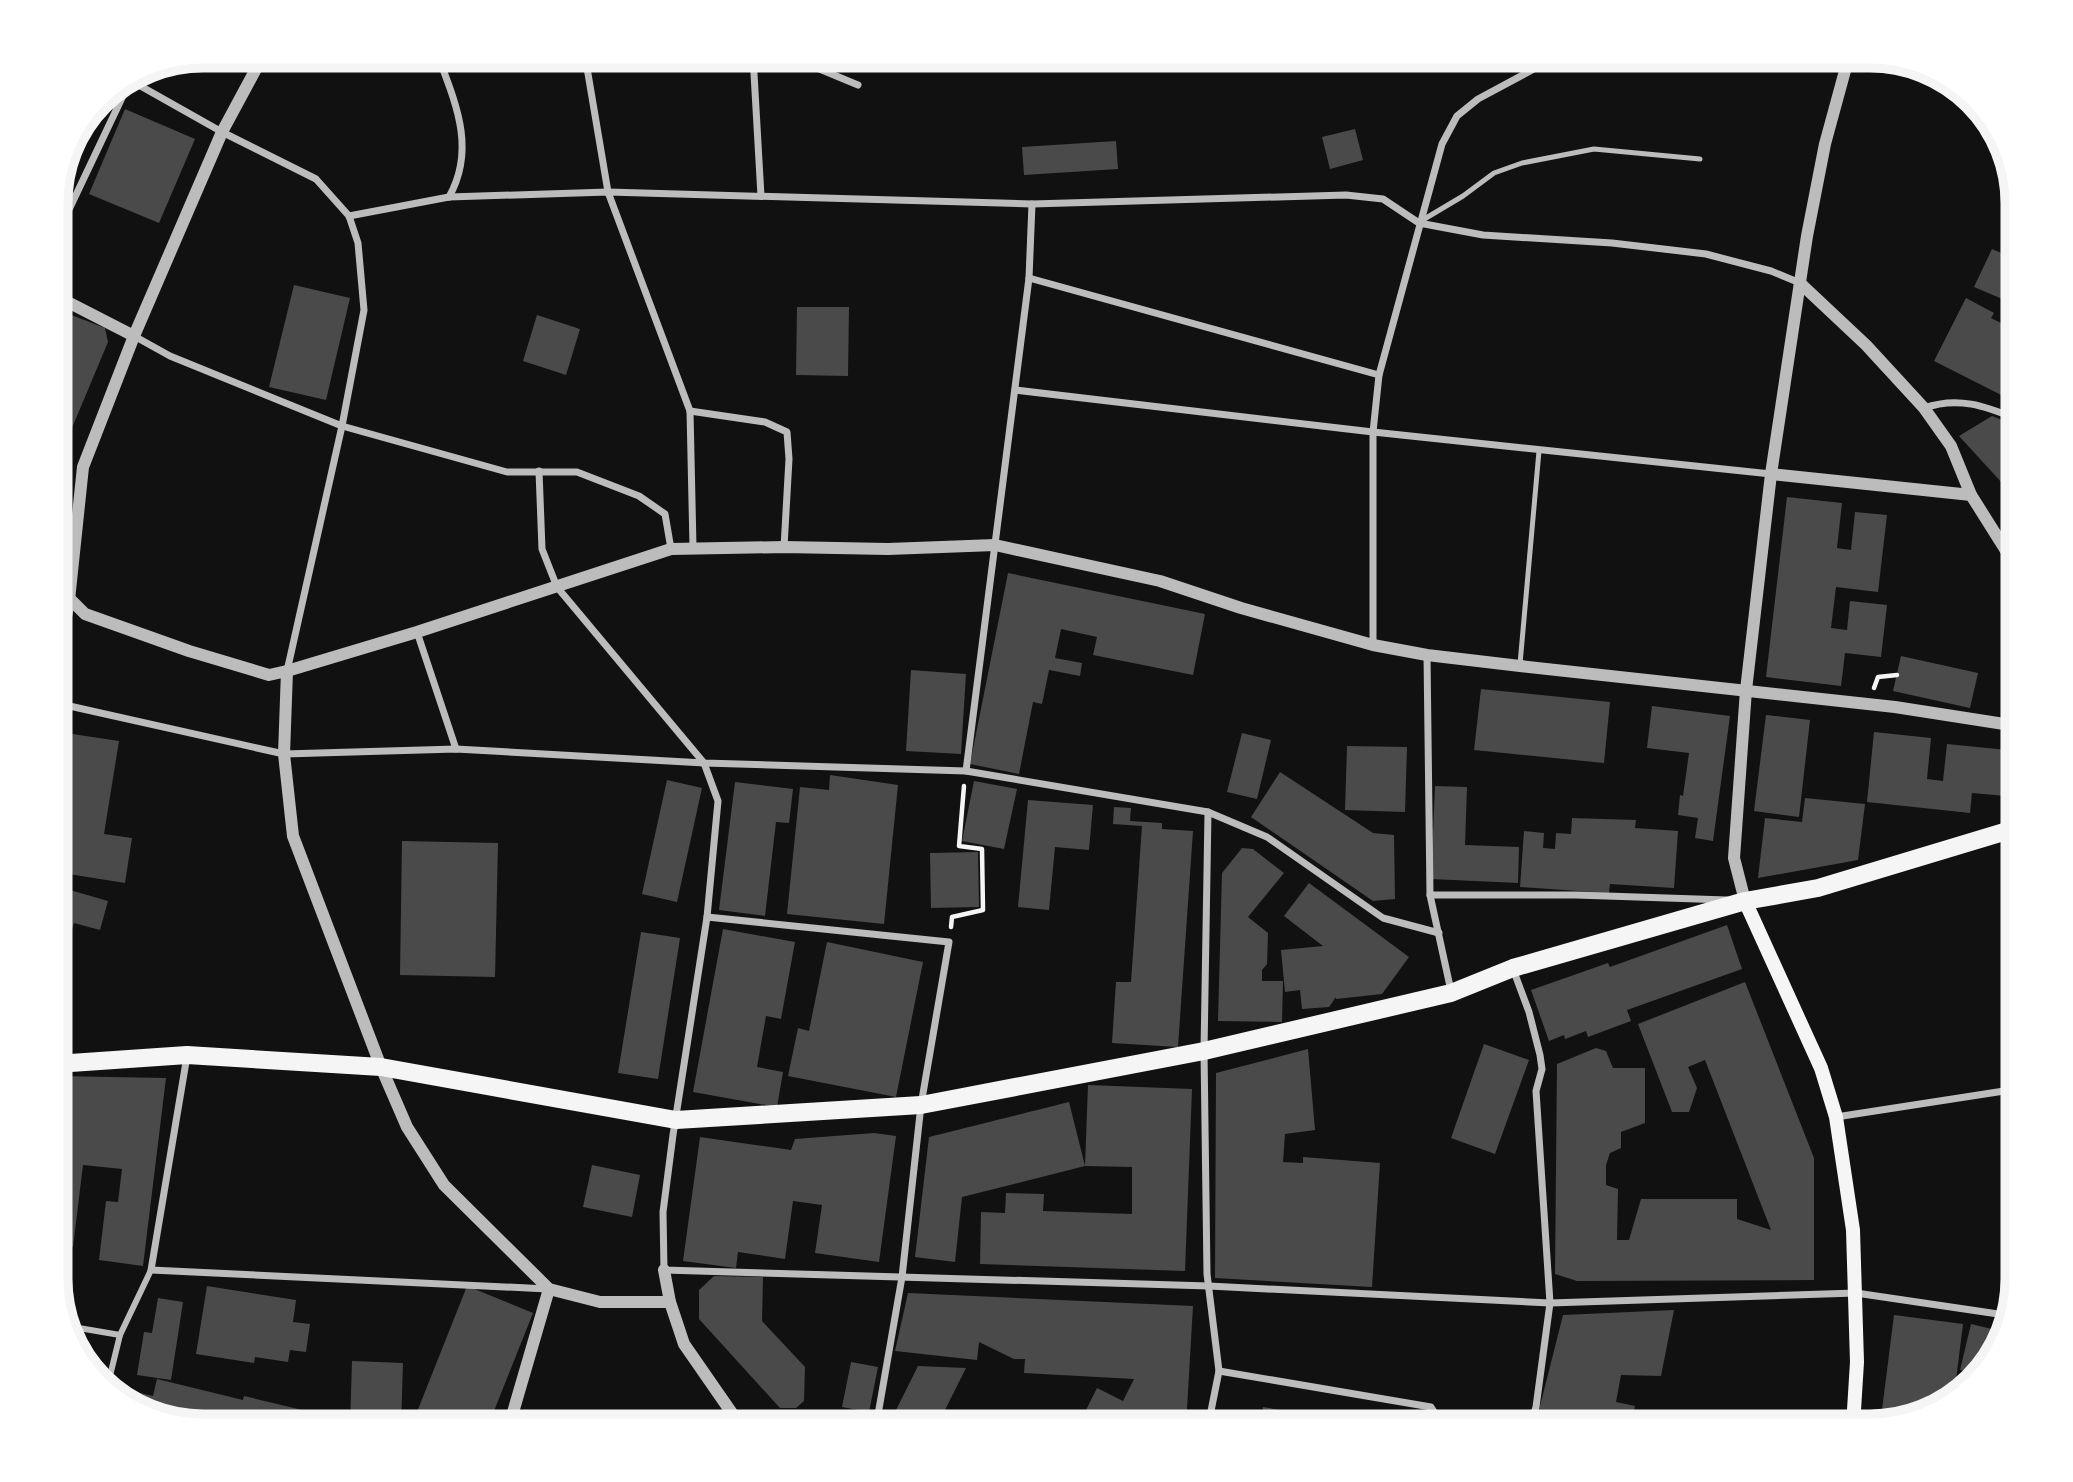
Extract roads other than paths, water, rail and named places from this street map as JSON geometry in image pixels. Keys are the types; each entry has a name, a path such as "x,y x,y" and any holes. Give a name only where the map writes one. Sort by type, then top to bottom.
{"main road":[{"path":"69,1063 187,1055 381,1067 676,1119 921,1105 1204,1051 1451,993 1513,968 1745,901 1818,888 2005,832"},
{"path":"1745,901 1821,1068 1836,1117 1853,1230 1857,1362 1854,1414"}],"street":[{"path":"1373,645 1373,432 1379,375 1419,223 1442,144 1457,116 1478,99 1535,68"},
{"path":"1430,895 1576,895 1745,901 1734,858 1746,690 1771,474 1807,236 1825,144 1846,68"},
{"path":"255,69 222,132 134,336 83,467 69,600 85,614 189,651 269,675 417,632 671,549 888,549 995,545 1160,581 1241,608 1373,645 1427,655 1895,707 2005,724"},
{"path":"443,69 458,109 463,147 458,181 449,197"},
{"path":"586,69 608,192 690,411 693,547"},
{"path":"753,69 761,196"},
{"path":"818,69 858,85"},
{"path":"138,85 222,132 316,179 349,216 358,243 363,310 342,426 287,671 284,754 293,836 381,1067 407,1127 444,1185 549,1289"},
{"path":"69,209 122,95"},
{"path":"349,216 449,197 608,192 1032,204 1346,195 1383,199 1419,223 1483,235 1612,243 1706,254 1771,271 1800,283 1866,345 1924,408 1951,446 1971,495 2005,549"},
{"path":"966,771 1030,278 1032,204"},
{"path":"1030,278 1379,375"},
{"path":"69,303 170,356 342,426 507,472 577,472 639,496 665,514 671,549"},
{"path":"1015,390 1539,451 1971,495"},
{"path":"1924,408 1938,403 1979,404 2005,414"},
{"path":"690,411 765,422 787,432 789,459 784,547"},
{"path":"539,471 542,549 557,587 704,764 718,801 707,917 663,1212 664,1270 670,1303 684,1343 734,1414"},
{"path":"69,534 75,536"},
{"path":"417,632 456,749"},
{"path":"1427,655 1430,895 1451,993"},
{"path":"69,706 284,754 456,749 704,764 966,771 1208,812 1267,837 1383,918 1439,933"},
{"path":"1208,812 1204,1051 1207,1274 1219,1371 1210,1414"},
{"path":"707,917 949,942 921,1105 902,1277 878,1414"},
{"path":"1513,968 1530,1012 1542,1069 1536,1091 1550,1303 1534,1414"},
{"path":"110,1376 120,1335 151,1270 187,1055"},
{"path":"1836,1117 2005,1090"},
{"path":"151,1270 549,1289 600,1302 670,1303"},
{"path":"664,1270 1209,1286 1550,1303 1856,1293 2000,1314"},
{"path":"513,1414 549,1289"},
{"path":"77,1328 120,1335"},
{"path":"1219,1371 1431,1407 1435,1414"}],"lane":[{"path":"1419,223 1494,173 1522,163 1594,149 1700,159"},
{"path":"1520,666 1539,451"}]}
